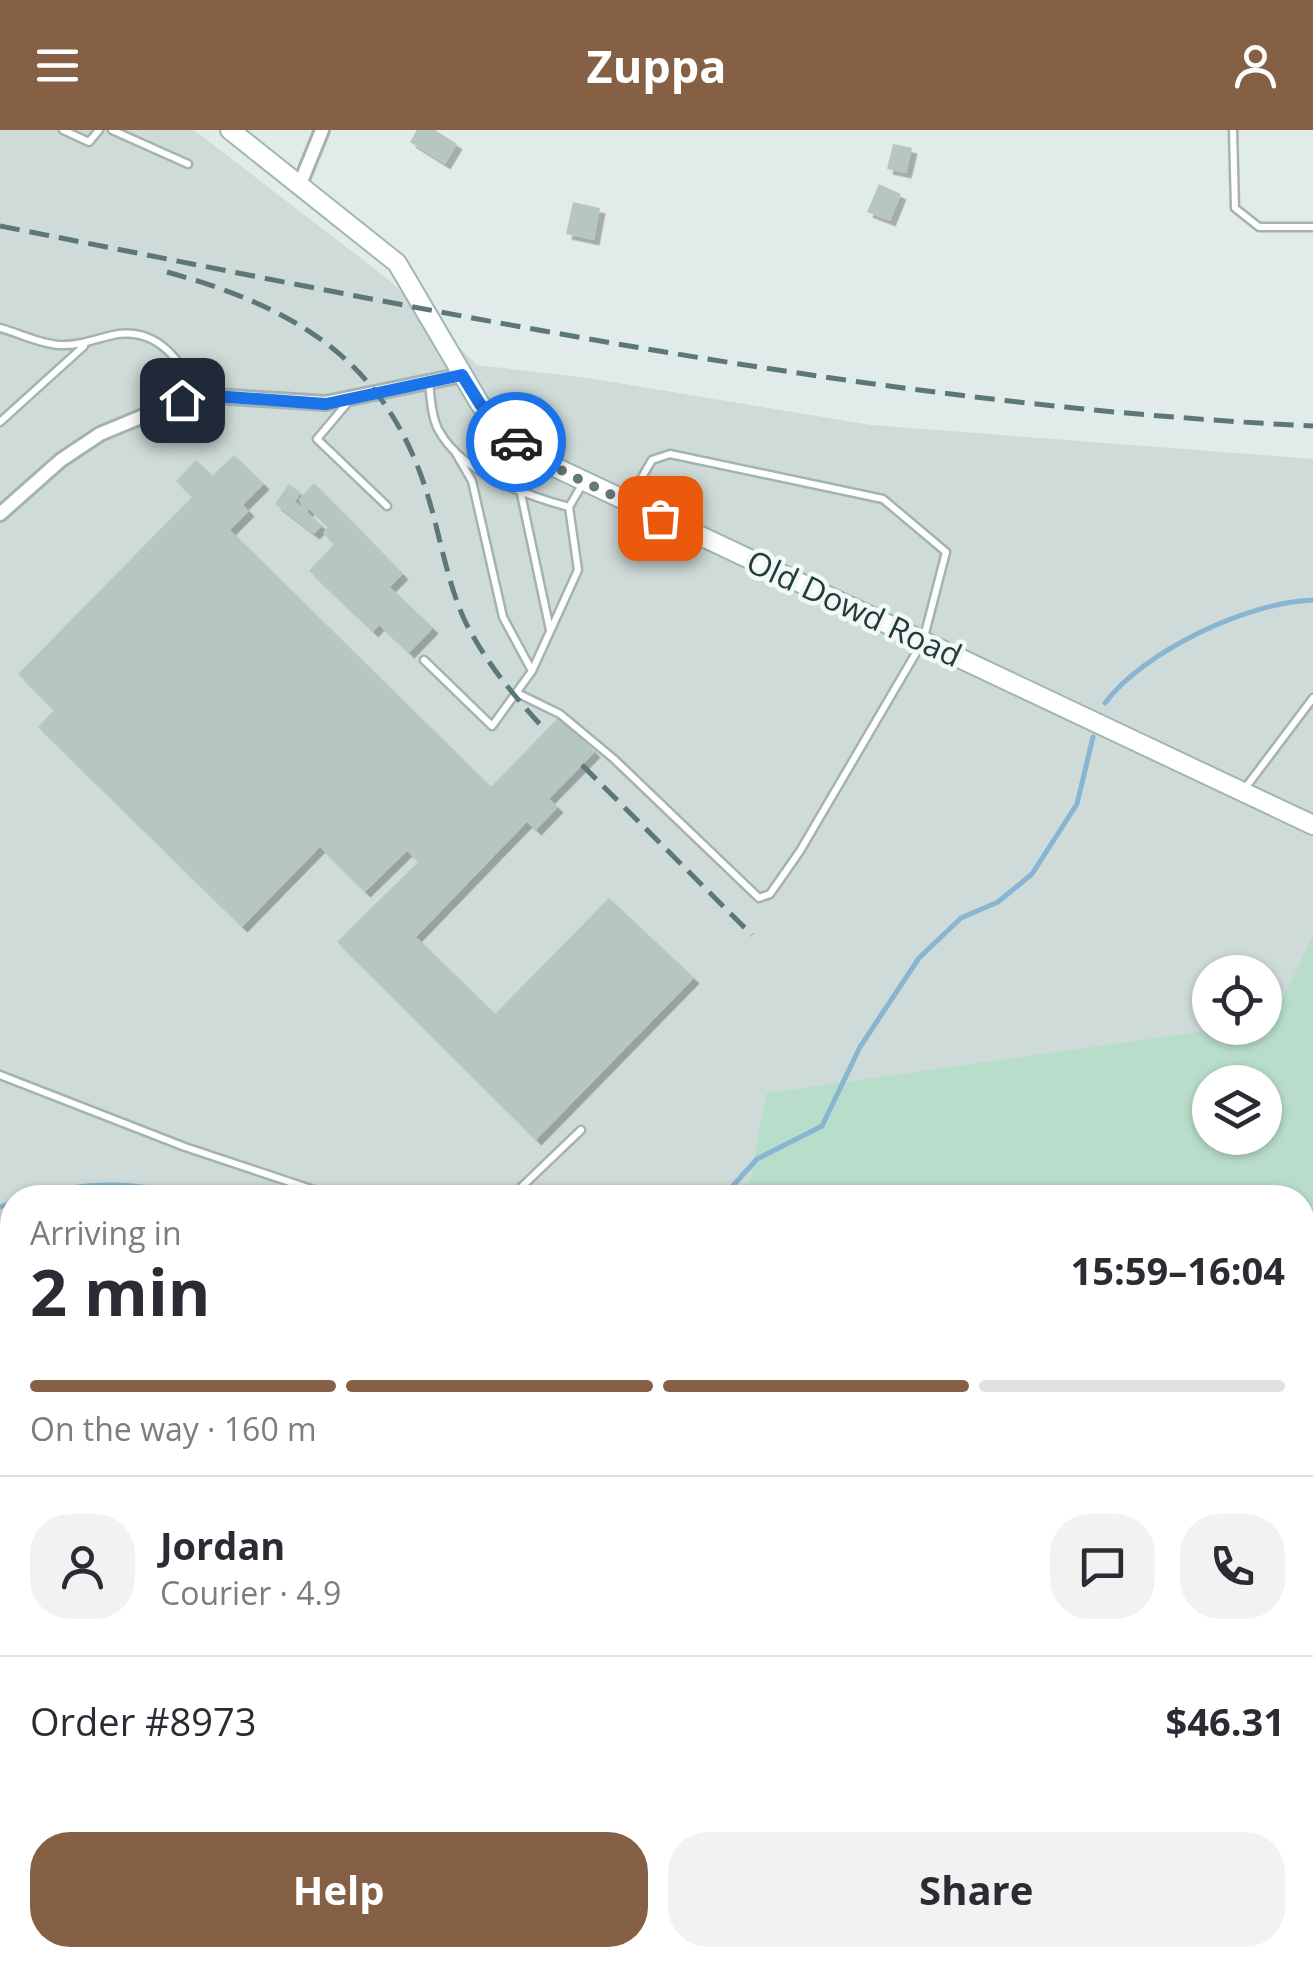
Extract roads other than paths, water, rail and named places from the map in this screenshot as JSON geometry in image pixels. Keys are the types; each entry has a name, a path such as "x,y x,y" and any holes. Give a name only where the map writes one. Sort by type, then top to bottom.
{"street":[{"name":"Old Dowd Road","path":"230,130 397,263 462,375 508,436 584,482 1313,825"},
{"path":"300,184 322,130"},
{"path":"0,514 61,460 100,434 138,416 199,398 349,401 379,390 462,375"}],"lane":[{"path":"63,130 88,142 99,130"},
{"path":"112,130 188,164"},
{"path":"1233,130 1235,208 1258,227 1313,226"},
{"path":"0,328 55,345 127,333 151,338 181,360 199,398"},
{"path":"0,422 88,342"},
{"path":"429,383 438,429 472,482 504,617 532,672"},
{"path":"349,401 317,439 387,506"},
{"path":"454,450 521,494 569,507"},
{"path":"519,694 560,714 759,898 770,894 800,851 922,641 946,552 883,499 670,454 652,460 628,502"},
{"path":"424,660 492,726 532,672 578,570 569,507 584,482"},
{"path":"521,494 551,632"},
{"path":"1242,792 1313,698"},
{"path":"0,1074 185,1146 300,1185"},
{"path":"524,1185 581,1130"}],"waterway":[{"path":"1105,703 1145,665 1199,633 1259,610 1313,600"},
{"path":"734,1185 757,1159 822,1126 860,1047 919,958 961,918 998,902 1032,874 1077,804 1093,737"}],"railway":[{"path":"0,226 489,321 817,376 1147,415 1313,426"},
{"path":"167,272 255,302 294,322 359,373 386,406 408,444 426,490 465,621 501,679 546,731"},
{"path":"582,765 752,935"}]}
